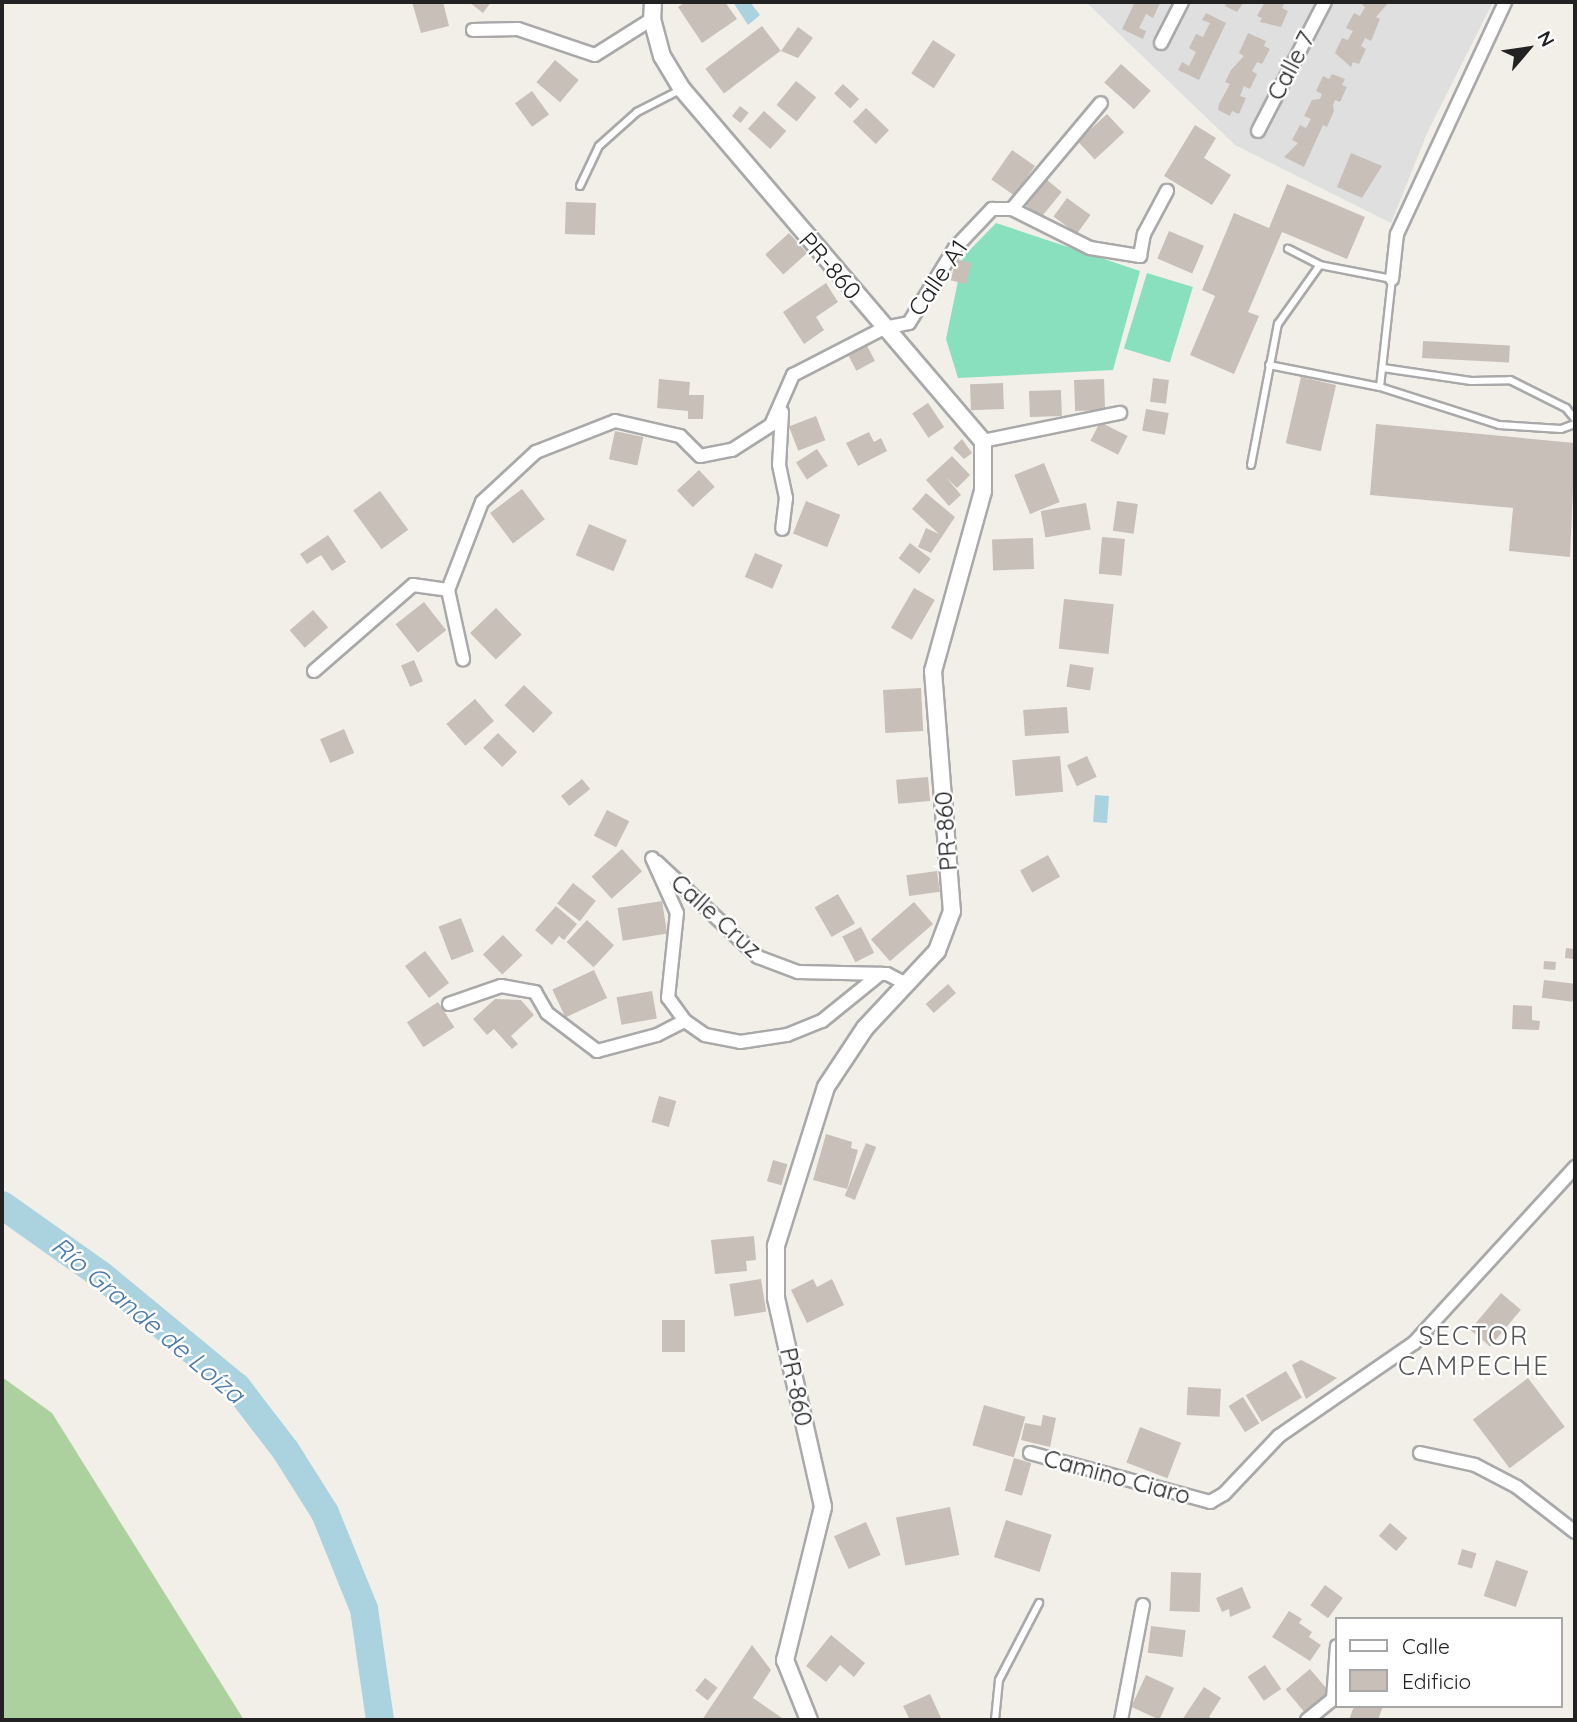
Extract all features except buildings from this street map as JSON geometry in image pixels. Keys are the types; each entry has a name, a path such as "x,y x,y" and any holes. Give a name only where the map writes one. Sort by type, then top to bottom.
{"street":[{"name":"PR-860","path":"653,2 652,19 662,55 682,89 983,441 982,491 933,671 953,911 937,951 864,1028 826,1087 776,1246 776,1298 822,1507 785,1660 809,1720"},
{"path":"1161,43 1182,2"},
{"name":"Calle 7","path":"1258,131 1325,2"},
{"path":"1392,279 1397,234 1505,2"},
{"path":"473,30 518,29 595,55 652,19"},
{"path":"1101,103 1012,209 1090,248 1140,256 1144,234 1167,191"},
{"name":"Calle A1","path":"448,590 482,502 536,452 615,421 680,436 701,456 732,450 771,425 793,375 884,328 909,323 955,248 992,209 1012,209"},
{"path":"782,528 786,498 779,465 783,398"},
{"path":"983,441 1120,413"},
{"path":"314,671 413,585 448,590 463,659"},
{"name":"Calle Cruz","path":"685,1021 668,999 677,913 652,858 758,957 798,972 880,974 907,984"},
{"path":"449,1004 501,986 536,992 547,1013 597,1051 657,1035 685,1021 705,1035 740,1042 787,1035 822,1021 880,974"},
{"name":"Camino Ciaro","path":"1030,1453 1210,1502 1224,1494 1279,1436 1414,1343 1575,1167"},
{"path":"1420,1453 1475,1465 1496,1476 1575,1532"},
{"path":"1121,1720 1143,1605"},
{"path":"1307,1720 1333,1699 1336,1659"}],"lane":[{"path":"580,186 599,146 637,112 682,89"},
{"path":"1288,249 1320,265 1392,279 1380,387"},
{"path":"1251,465 1278,324 1320,265"},
{"path":"1269,365 1380,387 1499,425 1561,429 1575,421 1566,408 1510,380 1471,381 1383,368"},
{"path":"995,1720 999,1681 1039,1603"}],"shaded area":[{"path":"1086,2 1493,2 1428,131 1391,223 1235,145"}],"green space":[{"path":"996,223 1140,271 1113,370 958,378 946,339 963,257"},
{"path":"1147,273 1193,287 1170,363 1124,349"},
{"path":"2,1377 52,1413 244,1720 2,1720"}],"water":[{"path":"733,2 750,2 760,15 748,25"},
{"path":"1095,795 1109,796 1107,823 1093,822"}],"waterway":[{"name":"Río Grande de Loíza","path":"2,1205 101,1275 237,1387 286,1451 325,1513 364,1609 380,1720"}],"district":[{"name":"SECTOR CAMPECHE","path":"1474,1351"}]}
